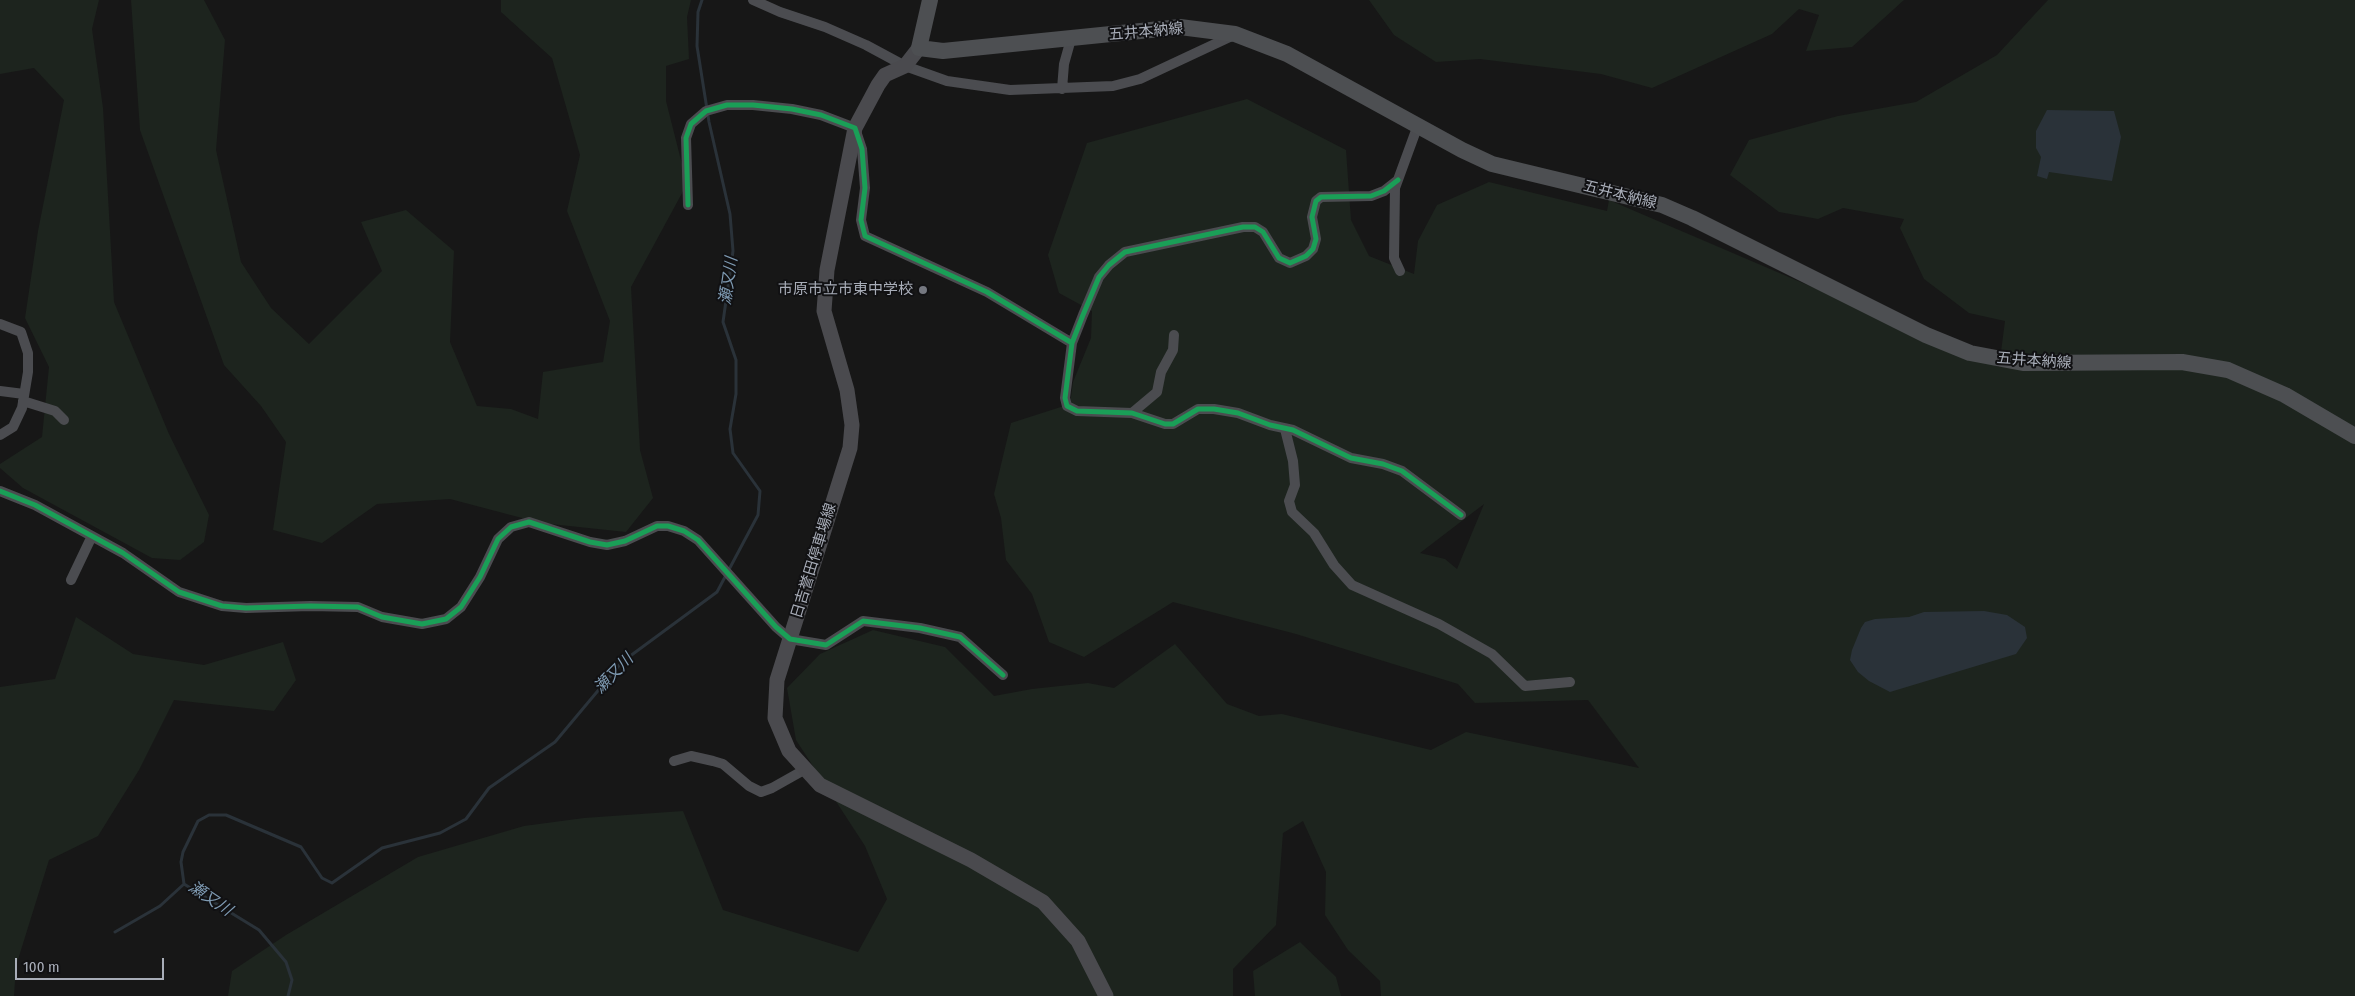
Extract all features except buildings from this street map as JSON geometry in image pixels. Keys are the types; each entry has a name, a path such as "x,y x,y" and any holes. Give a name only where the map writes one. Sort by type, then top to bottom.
{"main road":[{"path":"919,48 930,0"},
{"name":"五井本納線","path":"919,48 943,51 1071,40 1180,27 1235,34 1286,54 1492,164 1662,205 1692,218 1926,335 1970,353 2023,363 2182,362 2228,370 2285,395 2355,436"},
{"name":"日吉誉田停車場線","path":"919,48 905,66 886,75 869,98 855,128 826,270 824,311 848,390 852,425 850,448 778,680 775,718 789,751 804,770 820,785 972,860 1043,902 1078,941 1106,996"}],"street":[{"path":"753,0 842,34 905,66 947,81 1010,90 1113,86 1140,79 1235,34"},
{"path":"1062,89 1064,64 1071,40"},
{"path":"688,205 686,138 691,124 706,110 727,105 792,109 821,115 855,128 862,149 866,188 862,220 865,236 987,292 1072,342"},
{"path":"1400,272 1394,258 1395,188 1418,125"},
{"path":"1398,180 1384,191 1371,196 1321,197 1316,201 1312,217 1316,239 1313,249 1306,256 1290,263 1279,258 1264,232 1256,227 1243,227 1125,252 1109,265 1099,277 1072,342 1065,398 1067,406 1077,411 1132,414 1165,424 1174,424 1198,409 1214,409 1238,413 1293,430 1351,458 1383,464 1402,471 1462,515"},
{"path":"0,324 21,332 25,341 28,372 24,398 13,427 0,435"},
{"path":"1132,414 1157,392 1161,372 1173,350 1174,335"},
{"path":"0,392 24,398 55,411 64,420"},
{"path":"1285,429 1293,462 1294,485 1290,501 1292,512 1314,533 1334,565 1352,585 1439,624 1492,654 1525,686 1570,682"},
{"path":"0,491 35,505 123,553 180,592 222,606 246,608 358,607 382,616 422,624 446,619 461,607 480,577 498,539 510,527 529,522 590,542 607,545 625,541 657,526 668,526 684,531 698,540 776,628 790,639 826,645 863,621 920,628 960,637 1003,675"},
{"path":"71,580 92,536"},
{"path":"674,761 691,756 718,762 732,770 749,786 761,792 804,770"}],"shaded area":[{"path":"0,0 99,0 92,29 103,108 114,302 169,434 209,515 204,542 180,560 152,558 23,488 0,468 0,464 42,437 49,367 25,318 38,231 64,100 34,68 0,74"},
{"path":"131,0 204,0 225,40 216,150 241,262 271,308 309,344 382,271 361,222 406,210 454,251 450,342 477,406 511,409 538,419 543,372 603,362 610,321 567,211 580,155 552,58 501,12 501,0 691,0 687,17 689,59 666,66 666,101 687,184 631,287 640,450 653,498 626,532 541,523 450,499 377,504 322,543 273,530 286,442 261,406 224,365 140,130"},
{"path":"1369,0 1904,0 1852,47 1806,51 1819,15 1799,9 1772,34 1652,88 1601,74 1480,59 1436,62 1394,35"},
{"path":"2048,0 2355,0 2355,996 1381,996 1380,981 1348,950 1325,915 1326,872 1303,821 1283,833 1276,925 1233,969 1233,996 228,996 232,971 286,935 418,857 524,826 584,818 683,811 723,910 858,952 887,899 865,846 796,740 787,688 820,654 873,630 945,647 994,696 1032,689 1088,683 1114,688 1175,644 1227,704 1259,716 1282,714 1431,750 1466,732 1639,768 1588,700 1475,703 1458,684 1296,634 1173,602 1084,657 1049,642 1032,594 1006,560 1001,518 994,494 1011,423 1070,404 1073,382 1091,338 1092,311 1059,293 1048,255 1087,143 1247,99 1346,150 1351,220 1369,256 1414,274 1418,241 1437,205 1489,182 1607,211 1609,200 1999,367 2005,321 1969,313 1924,279 1900,228 1904,219 1843,208 1818,219 1779,212 1730,175 1749,140 1838,116 1916,102 1997,55","holes":["1484,504 1457,569 1445,559 1420,553"]},
{"path":"2047,110 2114,111 2121,137 2112,181 2049,172 2047,179 2037,176 2041,157 2036,148 2036,131"},
{"path":"1984,611 2007,615 2025,627 2027,638 2016,654 1890,692 1869,681 1858,672 1850,660 1852,650 1865,622 1875,619 1909,617 1924,612"},
{"path":"76,617 133,654 204,665 283,642 296,680 274,711 174,700 139,770 98,836 49,860 16,966 14,996 0,996 0,687 55,679"},
{"path":"1300,942 1336,977 1341,996 1255,996 1253,971"}],"waterway":[{"name":"瀬又川","path":"288,996 292,980 286,962 259,930 184,884 181,862 183,852 198,821 209,815 226,815 301,847 322,878 332,883 382,848 440,833 466,819 489,788 555,742 622,662 717,592 758,515 760,491 733,453 730,429 736,394 736,360 723,322 733,251 730,214 709,122 697,46 698,12 702,0"},
{"path":"115,932 160,906 184,884"}],"cycle path":[{"path":"688,205 686,138 691,124 706,111 727,105 753,105 792,109 821,115 855,128 862,149 865,188 861,220 865,236 987,292 1072,343"},
{"path":"1398,180 1384,191 1371,196 1321,197 1316,201 1312,217 1316,239 1313,249 1306,256 1290,263 1279,258 1263,232 1255,227 1243,227 1125,252 1109,265 1099,277 1083,315 1072,343 1065,398 1067,406 1077,411 1132,413 1165,424 1173,424 1198,409 1214,409 1238,413 1270,425 1293,430 1351,458 1383,464 1402,471 1461,515"},
{"path":"0,491 35,505 123,553 179,592 222,606 246,608 358,607 382,617 422,624 446,619 461,607 480,577 498,539 511,527 529,522 590,542 607,545 625,541 657,526 668,526 684,531 698,540 776,627 790,639 826,645 863,621 920,628 960,637 1003,675"}],"place":[{"name":"市原市立市東中学校","path":"923,290"}]}
